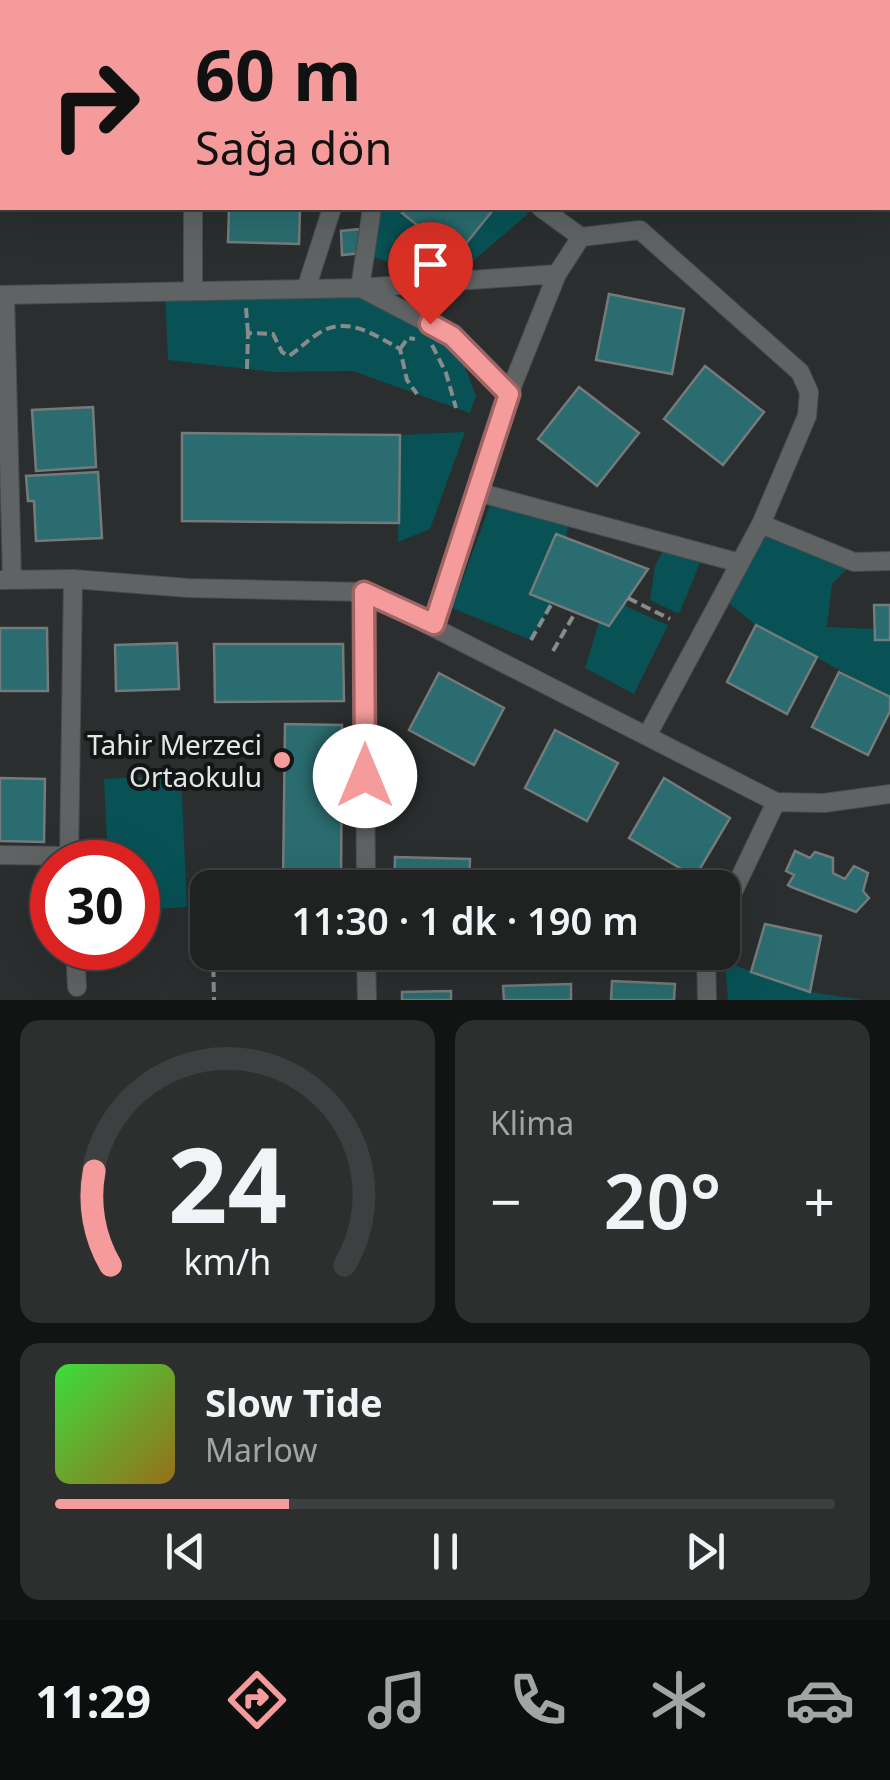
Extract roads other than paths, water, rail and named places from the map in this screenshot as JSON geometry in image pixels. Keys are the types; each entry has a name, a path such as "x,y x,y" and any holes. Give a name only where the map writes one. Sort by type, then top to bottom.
{"street":[{"path":"193,210 193,291"},
{"path":"306,289 331,210"},
{"path":"360,288 372,210"},
{"path":"544,210 580,236 640,230 800,372 809,392 806,416 761,524 648,734"},
{"path":"434,624 509,394 556,274 580,236"},
{"path":"556,274 360,288 2,295 6,580 73,579 188,588 364,592 434,624 776,802 824,803 890,794"},
{"path":"360,288 452,336 509,394"},
{"path":"476,492 740,563"},
{"path":"761,524 854,562 890,561"},
{"path":"69,840 73,579"},
{"path":"364,592 366,870"},
{"path":"740,877 776,802"},
{"path":"0,855 30,857"},
{"path":"76,970 77,986"},
{"path":"366,970 367,1000"},
{"path":"706,970 707,1000"}],"place":[{"name":"Tahir Merzeci Ortaokulu","path":"282,760"}]}
